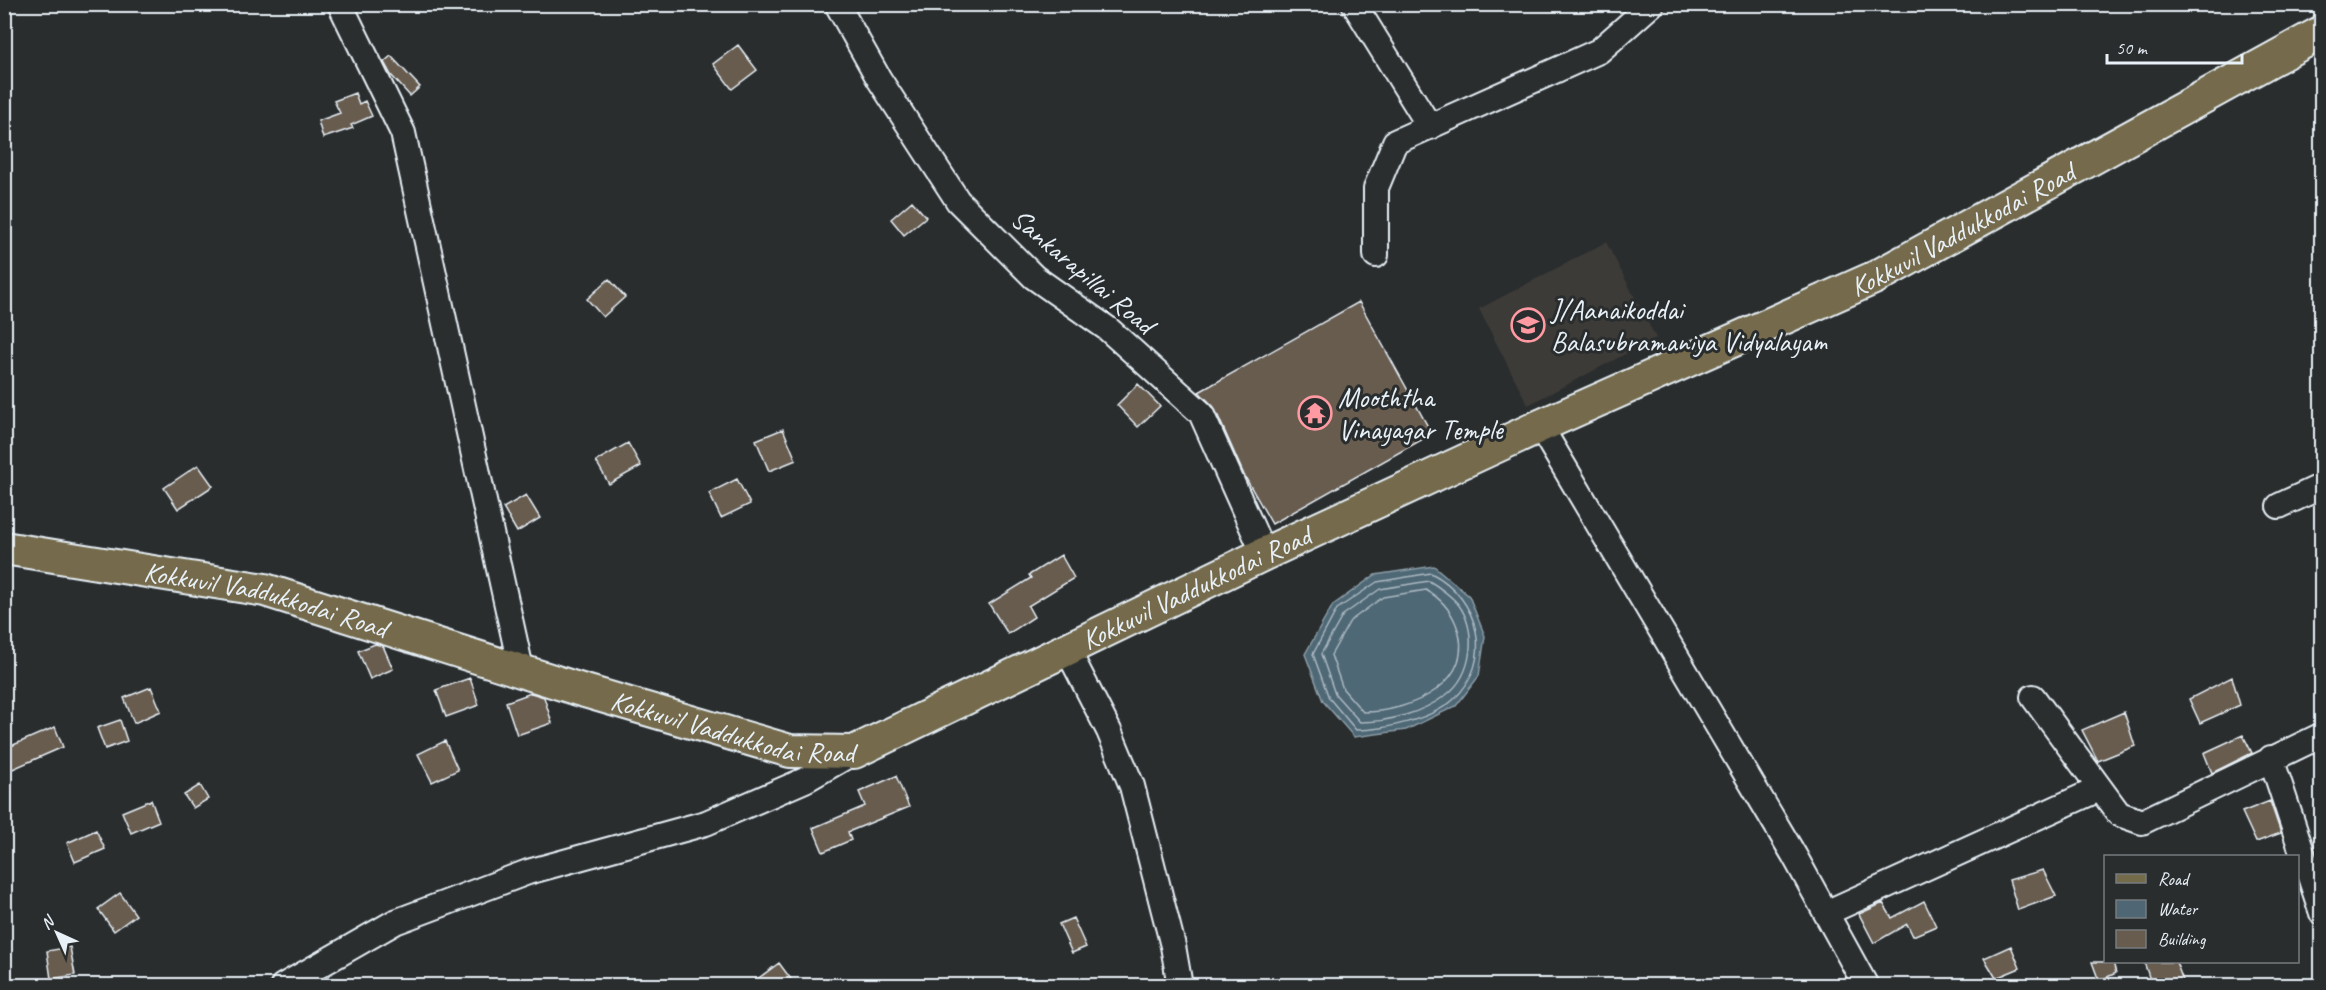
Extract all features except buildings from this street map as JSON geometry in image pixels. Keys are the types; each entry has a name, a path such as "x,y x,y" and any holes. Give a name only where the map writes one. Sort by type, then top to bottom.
{"main road":[{"name":"Kokkuvil Vaddukkodai Road","path":"4,548 265,590 521,669 578,689 790,751 854,752 1264,554 1540,426 1876,277 2322,32"}],"street":[{"path":"340,4 403,133 521,669"},
{"name":"Sankarapillai Road","path":"837,4 879,79 958,201 1034,277 1108,328 1201,413 1264,554"},
{"path":"1354,4 1430,127"},
{"path":"1376,255 1376,188 1395,142 1599,51 1652,4"},
{"path":"1540,426 1826,913 1866,986"},
{"path":"2279,506 2322,486"},
{"path":"1067,649 1108,731 1132,786 1173,946 1180,986"},
{"path":"2033,696 2119,814 2142,822 2322,735"},
{"path":"283,986 395,922 528,872 706,823 805,780 854,752"},
{"path":"2271,758 2322,914"},
{"path":"1826,913 2099,789"}],"shaded area":[{"path":"1606,242 1656,338 1528,405 1479,309"}],"water":[{"path":"1434,566 1469,596 1485,636 1479,676 1456,706 1406,730 1354,737 1323,701 1305,654 1333,605 1375,575"}],"place":[{"name":"J/Aanaikoddai Balasubramaniya Vidyalayam","path":"1528,325"},
{"name":"Mooththa Vinayagar Temple","path":"1315,413"}]}
